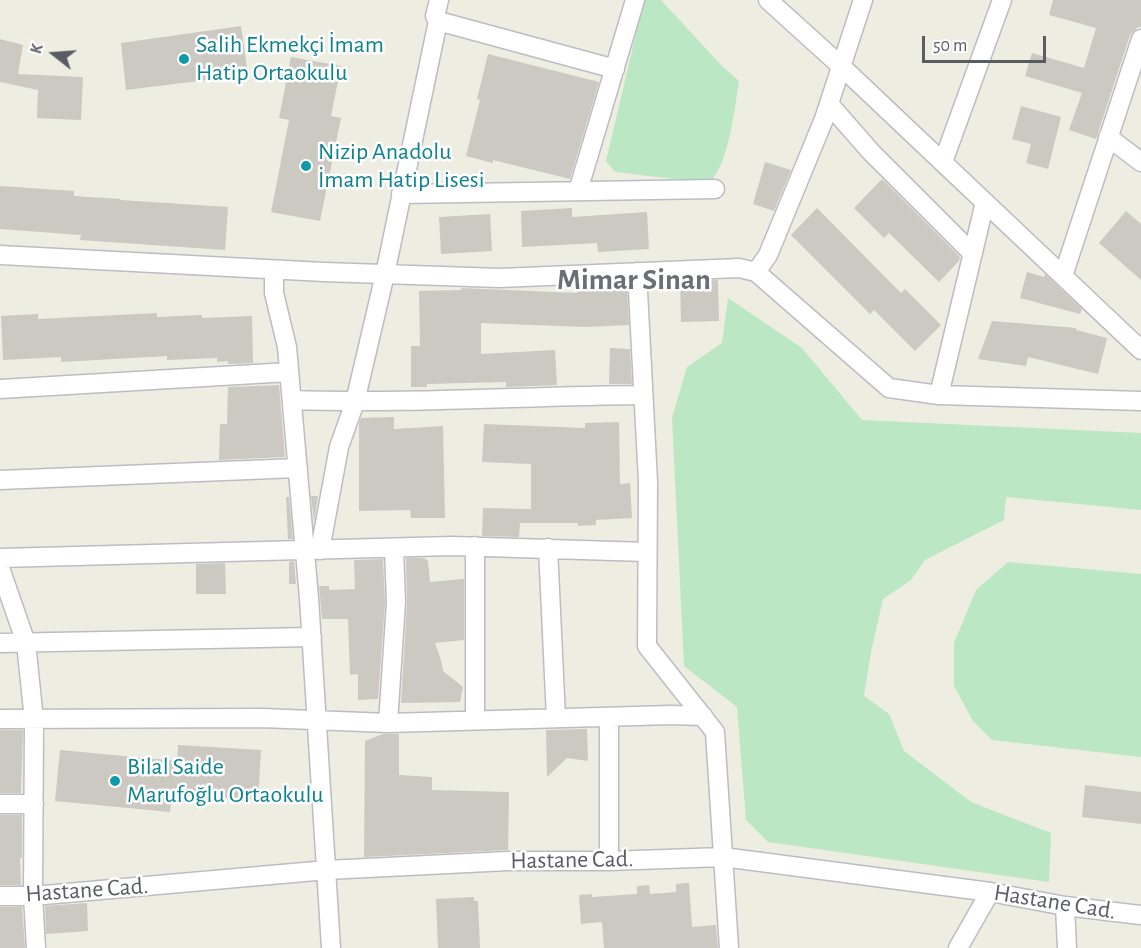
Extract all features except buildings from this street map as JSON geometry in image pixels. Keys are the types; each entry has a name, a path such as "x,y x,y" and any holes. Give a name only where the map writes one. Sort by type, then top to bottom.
{"street":[{"path":"312,550 339,447 355,402 385,274 438,21 435,15 439,0"},
{"path":"578,191 635,0"},
{"path":"768,0 1141,350"},
{"path":"756,272 768,255 829,104 863,0"},
{"path":"943,162 1002,0"},
{"path":"438,21 615,69"},
{"path":"1063,276 1141,39"},
{"path":"829,104 871,152 973,254"},
{"path":"1108,137 1141,162"},
{"path":"400,194 715,189"},
{"path":"939,395 985,202"},
{"path":"0,255 274,270 500,278 739,268 756,272 889,388 939,395 1141,401"},
{"path":"274,270 274,293 287,347 298,468 312,550 312,637 331,948"},
{"path":"637,272 648,482 647,646 715,732 729,948"},
{"path":"0,389 289,372"},
{"path":"292,400 355,402 642,395"},
{"path":"0,480 298,468"},
{"path":"0,558 475,546 647,552"},
{"path":"475,546 475,720"},
{"path":"388,723 396,602 394,548"},
{"path":"548,548 556,718"},
{"path":"0,568 26,643 34,720 33,896 36,948"},
{"path":"0,643 312,637"},
{"path":"0,719 262,718 388,723 703,716"},
{"path":"609,717 609,861"},
{"path":"0,804 34,804"},
{"name":"Hastane Cad.","path":"0,896 33,896 327,870 508,861 609,861 723,857 990,892 1065,906 1141,915"},
{"path":"958,948 990,892"},
{"path":"1065,906 1067,948"}],"green space":[{"path":"644,0 661,0 722,66 739,81 726,150 716,175 709,183 615,172 606,161"},
{"path":"728,298 802,348 862,420 1141,433 1141,510 1006,497 1004,520 925,560 911,580 883,599 871,652 864,696 889,714 904,751 971,802 1051,833 1049,882 768,842 746,820 737,707 684,666 672,418 687,367 722,343"},
{"path":"1008,562 1141,574 1141,757 992,740 973,721 954,686 954,643 976,590"}],"place":[{"name":"Salih Ekmekçi İmam Hatip Ortaokulu","path":"184,59"},
{"name":"Nizip Anadolu İmam Hatip Lisesi","path":"306,166"},
{"name":"Bilal Saide Marufoğlu Ortaokulu","path":"115,781"}],"district":[{"name":"Mimar Sinan","path":"634,280"}]}
